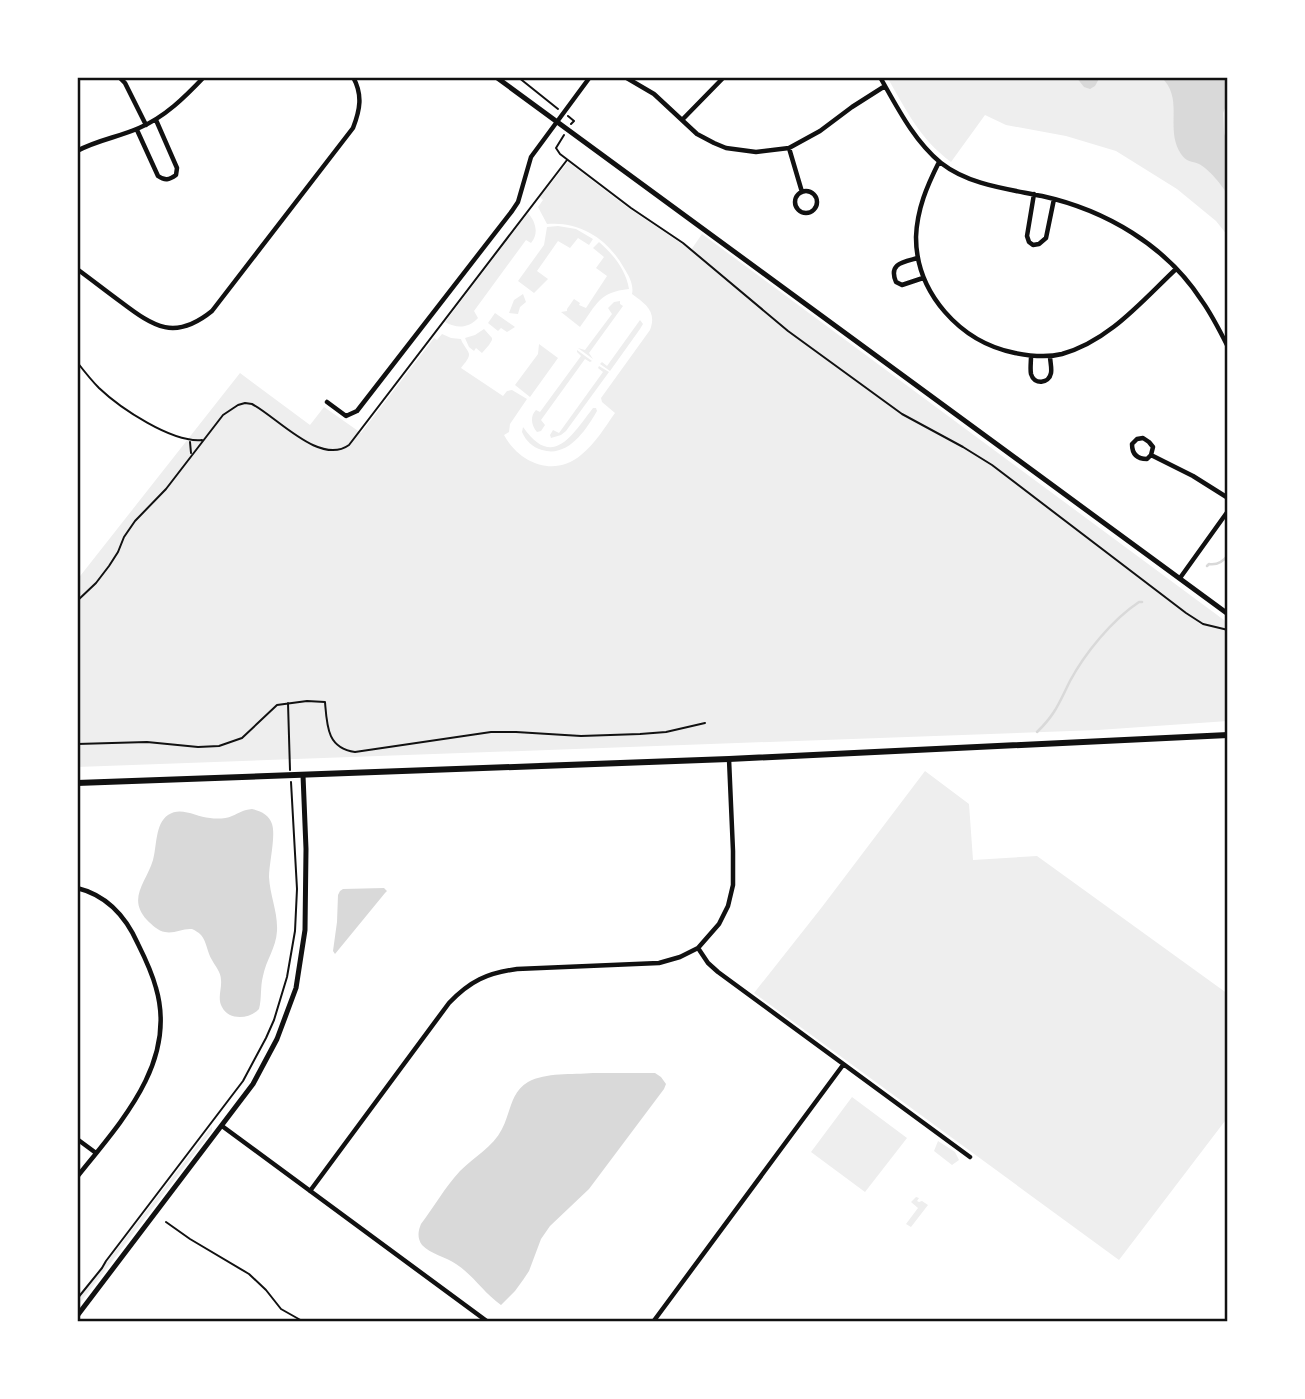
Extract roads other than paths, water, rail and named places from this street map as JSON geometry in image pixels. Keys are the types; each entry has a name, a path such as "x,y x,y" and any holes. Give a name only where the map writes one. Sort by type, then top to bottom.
{"main road":[{"path":"77,783 729,759 1228,735"}],"street":[{"path":"119,77 125,83 146,125"},
{"path":"77,151 137,130 156,120 188,95 204,77"},
{"path":"77,269 145,320 160,327 175,328 202,319 212,311 353,128 359,112 360,97 354,77"},
{"path":"496,77 1228,614"},
{"path":"327,402 346,416 358,411 512,211 518,202 531,157 590,77"},
{"path":"625,77 653,94 698,134 726,148 756,152 789,148 820,131 885,86"},
{"path":"682,120 724,77"},
{"path":"880,77 908,125 939,162 959,174 983,183 1081,207 1134,233 1176,269 1202,300 1228,347"},
{"path":"137,130 159,176 170,180 176,176 177,168 156,120"},
{"path":"789,148 802,192"},
{"path":"939,162 919,210 916,237 918,258 923,278 937,304 959,326 981,342 1003,351 1031,356 1050,356 1076,348 1119,323 1176,269"},
{"path":"809,191 815,197 817,205 812,212 803,214 797,210 796,197 802,192 809,191"},
{"path":"1034,194 1027,236 1033,245 1046,238 1054,199"},
{"path":"918,258 899,264 894,268 893,275 896,282 902,285 923,278"},
{"path":"1031,356 1031,376 1040,383 1051,375 1050,356"},
{"path":"1143,438 1153,447 1151,455 1147,460 1136,456 1132,451 1132,444 1143,438"},
{"path":"1151,455 1193,476 1228,498"},
{"path":"1180,578 1228,511"},
{"path":"310,1191 461,990 496,972 659,963 698,948 719,924 728,906 733,885 729,759"},
{"path":"77,1316 253,1084 277,1039 296,988 305,930 303,775"},
{"path":"77,888 106,902 126,920 157,989 160,1025 159,1041 150,1073 137,1098 77,1178"},
{"path":"698,948 718,972 970,1157"},
{"path":"653,1322 843,1065"},
{"path":"222,1126 488,1322"},
{"path":"77,1139 96,1153"},
{"path":"77,1165 83,1169"}],"waterway":[{"path":"1207,566 1224,560 1228,555"},
{"path":"1037,732 1052,714 1091,648 1119,618 1142,602"}]}
